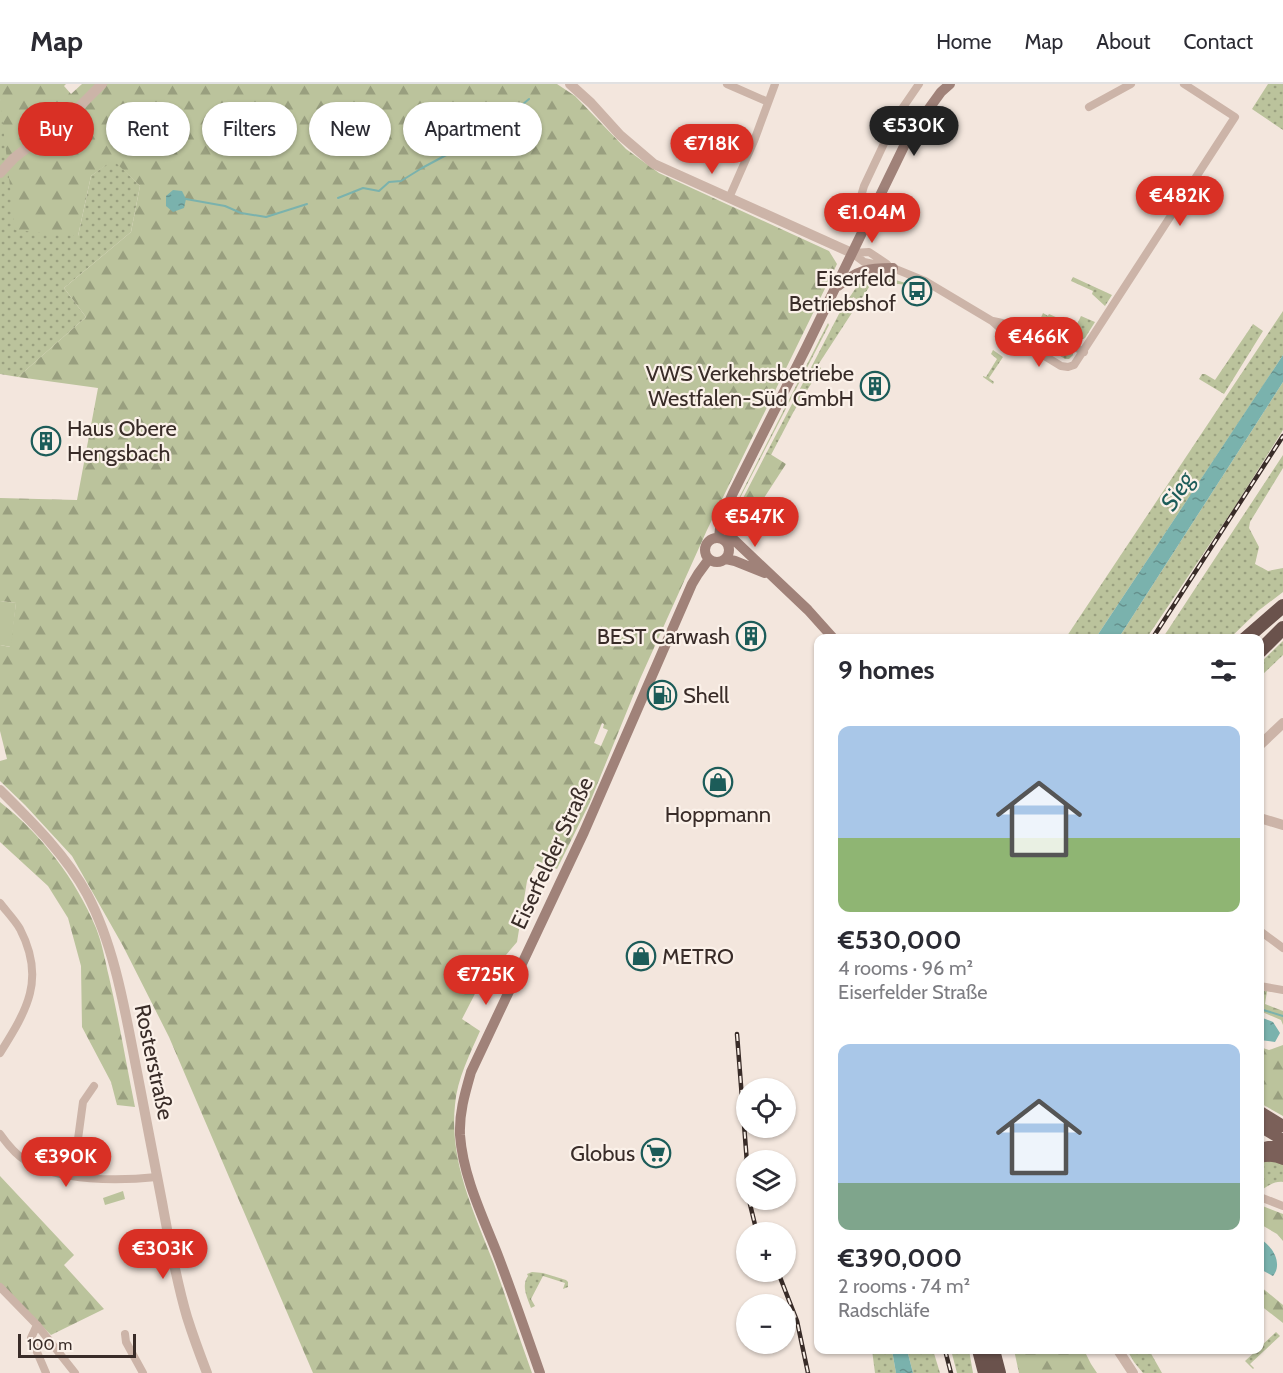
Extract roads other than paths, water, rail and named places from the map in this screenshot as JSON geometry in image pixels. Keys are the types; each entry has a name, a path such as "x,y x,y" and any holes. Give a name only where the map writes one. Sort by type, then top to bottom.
{"highway":[{"path":"1251,634 1283,606"},
{"path":"1264,640 1283,626"},
{"path":"1264,647 1283,626"},
{"path":"980,1354 985,1373"},
{"path":"996,1354 999,1373"}],"main road":[{"name":"Eiserfelder Straße","path":"540,1373 471,1186 463,1158 460,1133 461,1108 471,1072 584,832 689,591 709,559 705,550 707,543 719,537 721,520 733,493 909,136 941,92 950,84"},
{"path":"835,288 862,271 873,268 893,268"},
{"path":"733,493 728,518 731,537 808,610 830,634"},
{"path":"719,537 728,543 728,555"},
{"path":"728,555 770,575"},
{"path":"709,559 719,562 728,555"},
{"path":"1264,1122 1283,1126"},
{"path":"1264,1124 1283,1140"},
{"path":"1264,1148 1283,1147"},
{"path":"1264,1156 1278,1156 1283,1159"}],"street":[{"path":"0,173 22,151 79,107 102,84"},
{"path":"570,84 620,135 654,164 852,253 864,262 893,268 925,281 1061,366 1068,368 1074,365 1084,352 1235,117 1184,84"},
{"path":"728,84 768,102"},
{"path":"729,198 776,84"},
{"path":"871,214 862,209 860,203 864,186 897,116 919,84"},
{"path":"1089,107 1131,84"},
{"path":"992,321 1042,331 1084,352"},
{"path":"1264,741 1283,723"},
{"name":"Rosterstraße","path":"0,790 55,848 86,893 112,957 133,1050 181,1293 207,1373"},
{"path":"1264,819 1283,825"},
{"path":"0,903 19,927 30,954 33,984 24,1013 0,1053"},
{"path":"1264,934 1283,948"},
{"path":"1264,987 1283,990"},
{"path":"73,1176 82,1102 94,1086"},
{"path":"0,1134 9,1147 26,1160 45,1170 73,1176 119,1179 157,1177"},
{"path":"1264,1199 1283,1206"},
{"path":"0,1287 37,1325 75,1373"},
{"path":"37,1325 31,1338 46,1373"},
{"path":"125,1334 126,1342 143,1373"},
{"path":"1121,1354 1133,1373"}],"water":[{"path":"173,190 182,191 186,199 184,208 173,212 166,206 166,196"},
{"path":"1283,355 1283,382 1121,634 1098,634"},
{"path":"1264,1019 1273,1022 1280,1033 1275,1042 1264,1041"},
{"path":"1264,1241 1277,1261 1273,1276 1264,1271"},
{"path":"893,1354 908,1354 913,1373 896,1373"}],"waterway":[{"path":"338,198 363,188 379,191 389,182 401,181 491,131 529,99"},
{"path":"186,199 266,217 307,204"},
{"path":"1264,1010 1283,1016"}],"railway":[{"path":"1155,634 1283,436"},
{"path":"737,1034 746,1150"},
{"path":"751,1210 754,1222"},
{"path":"782,1282 797,1321 808,1373"},
{"path":"946,1354 951,1373"}],"place":[{"name":"Eiserfeld Betriebshof","path":"917,291"},
{"name":"VWS Verkehrsbetriebe Westfalen-Süd GmbH","path":"875,386"},
{"name":"Haus Obere Hengsbach","path":"46,441"},
{"name":"BEST Carwash","path":"751,636"},
{"name":"Shell","path":"662,695"},
{"name":"Hoppmann","path":"718,782"},
{"name":"METRO","path":"641,956"},
{"name":"Globus","path":"656,1153"}],"water label":[{"name":"Sieg","path":"1177,491"}]}
